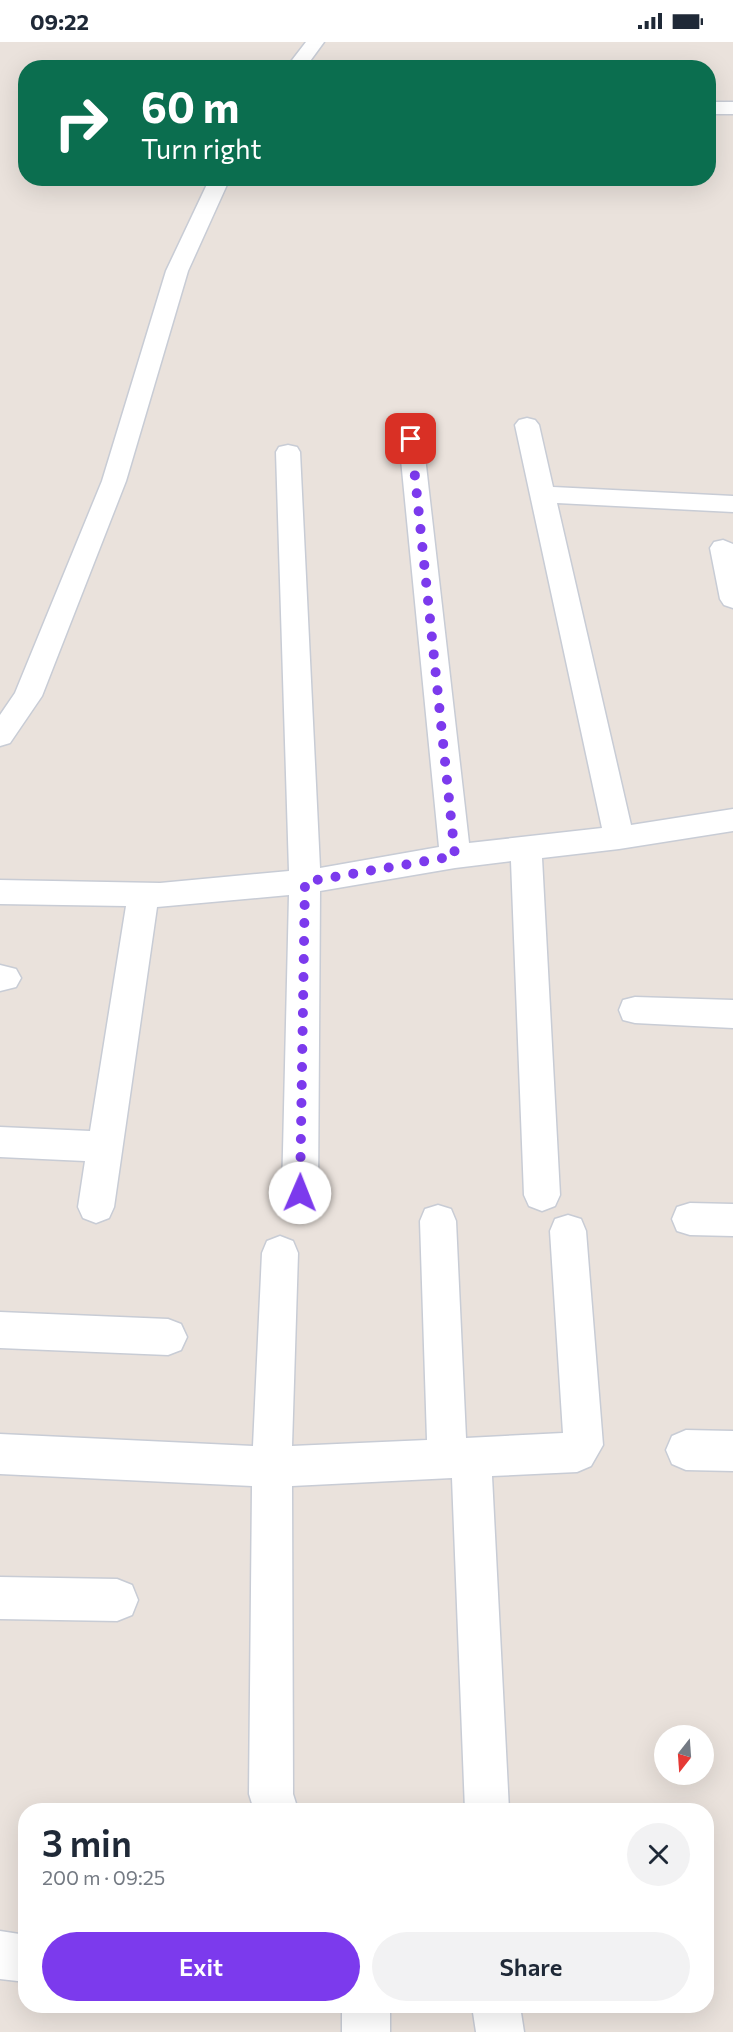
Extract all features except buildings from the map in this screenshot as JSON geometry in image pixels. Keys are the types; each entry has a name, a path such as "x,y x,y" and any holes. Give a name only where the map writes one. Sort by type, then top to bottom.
{"street":[{"path":"301,60 315,42"},
{"path":"716,108 733,108"},
{"path":"0,736 28,696 114,481 177,272 216,186"},
{"path":"527,425 619,838"},
{"path":"411,439 455,856"},
{"path":"288,452 305,882 300,1193"},
{"path":"542,494 733,504"},
{"path":"723,548 733,599"},
{"path":"0,892 143,895 305,882 455,856 619,838 733,820"},
{"path":"526,849 542,1195"},
{"path":"96,1207 143,895"},
{"path":"635,1010 733,1014"},
{"path":"0,1142 105,1147"},
{"path":"690,1219 733,1220"},
{"path":"438,1221 486,1803"},
{"path":"0,1454 273,1467 577,1452 583,1445 568,1231"},
{"path":"274,1803 271,1794 273,1467 280,1253"},
{"path":"0,1330 168,1337"},
{"path":"686,1450 733,1451"},
{"path":"0,1598 117,1600"},
{"path":"0,1955 18,1958"},
{"path":"366,2013 366,2032"},
{"path":"497,2013 500,2032"}],"route":[{"path":"300,1193 305,882 455,856 411,439"}]}
